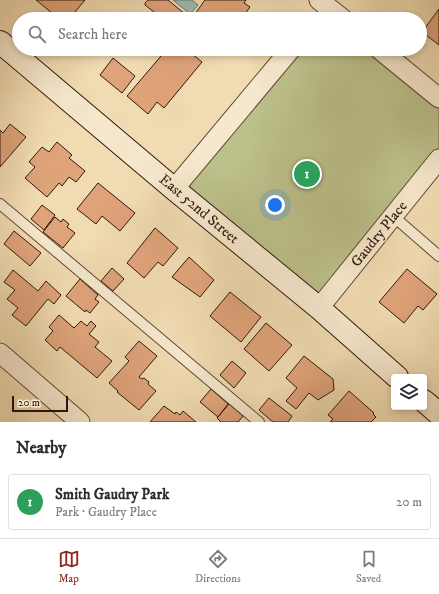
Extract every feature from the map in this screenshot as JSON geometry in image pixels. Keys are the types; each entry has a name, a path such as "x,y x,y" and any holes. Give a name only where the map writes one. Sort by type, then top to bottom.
{"main road":[{"name":"East 52nd Street","path":"0,42 12,52"},
{"name":"East 52nd Street","path":"17,56 174,189 319,308 394,374"},
{"path":"427,404 439,414"}],"street":[{"path":"174,189 285,56"},
{"path":"388,56 439,98"},
{"name":"Gaudry Place","path":"319,308 439,159"},
{"path":"0,353 80,422"}],"lane":[{"path":"0,204 259,422"},
{"path":"393,216 439,256"}],"green space":[{"path":"285,56 388,56 439,98 439,159 319,308 174,189"}],"shaded area":[{"path":"173,0 192,0 198,5 192,12 188,12"}],"building":[{"path":"36,0 85,0 75,12 51,12"},
{"path":"148,0 168,0 183,12 154,12 145,5"},
{"path":"205,0 246,0 244,3 250,7 246,12 196,12"},
{"path":"439,9 439,45 427,36 427,25"},
{"path":"161,56 195,56 202,62 164,108 157,102 148,114 127,96"},
{"path":"113,58 135,76 122,93 100,75"},
{"path":"10,124 26,137 0,167 0,130 3,133"},
{"path":"57,142 72,155 69,158 85,171 76,182 69,177 62,186 59,183 47,197 25,178 35,167 29,162 42,147 49,152"},
{"path":"98,183 135,213 120,231 102,216 96,224 77,209"},
{"path":"42,205 55,215 44,230 31,219"},
{"path":"55,217 61,222 63,219 69,224 67,227 75,233 63,248 43,232"},
{"path":"155,228 178,248 163,266 158,262 144,278 127,263"},
{"path":"14,231 41,253 30,266 4,244"},
{"path":"189,257 214,280 200,297 172,277"},
{"path":"112,268 124,279 113,291 101,281"},
{"path":"407,269 437,294 423,310 418,306 404,323 379,302"},
{"path":"13,270 38,291 46,281 61,295 54,304 48,299 26,326 12,315 18,308 7,299 15,290 4,282"},
{"path":"80,279 98,295 95,299 99,302 90,313 86,310 85,312 66,296"},
{"path":"230,292 261,317 241,342 210,316"},
{"path":"59,315 74,328 81,321 87,326 91,321 96,326 89,334 99,342 95,347 112,361 97,378 60,347 57,351 45,340 53,331 49,327"},
{"path":"266,323 292,345 269,371 244,349"},
{"path":"139,341 157,356 139,377 142,379 144,378 149,382 148,384 156,391 139,410 117,392 118,391 109,383 129,361 125,357"},
{"path":"304,356 333,379 334,390 318,400 309,393 296,409 286,401 297,388 286,378"},
{"path":"232,361 246,373 234,388 220,375"},
{"path":"211,389 228,404 218,417 200,402"},
{"path":"349,391 374,413 373,414 376,417 371,422 330,422 333,419 328,415"},
{"path":"269,398 292,416 288,422 273,422 259,410"},
{"path":"229,404 243,416 238,422 221,422 217,418"},
{"path":"164,406 175,414 176,412 180,415 183,411 196,422 150,422"}],"place":[{"name":"Smith Gaudry Park","path":"307,174"}]}
